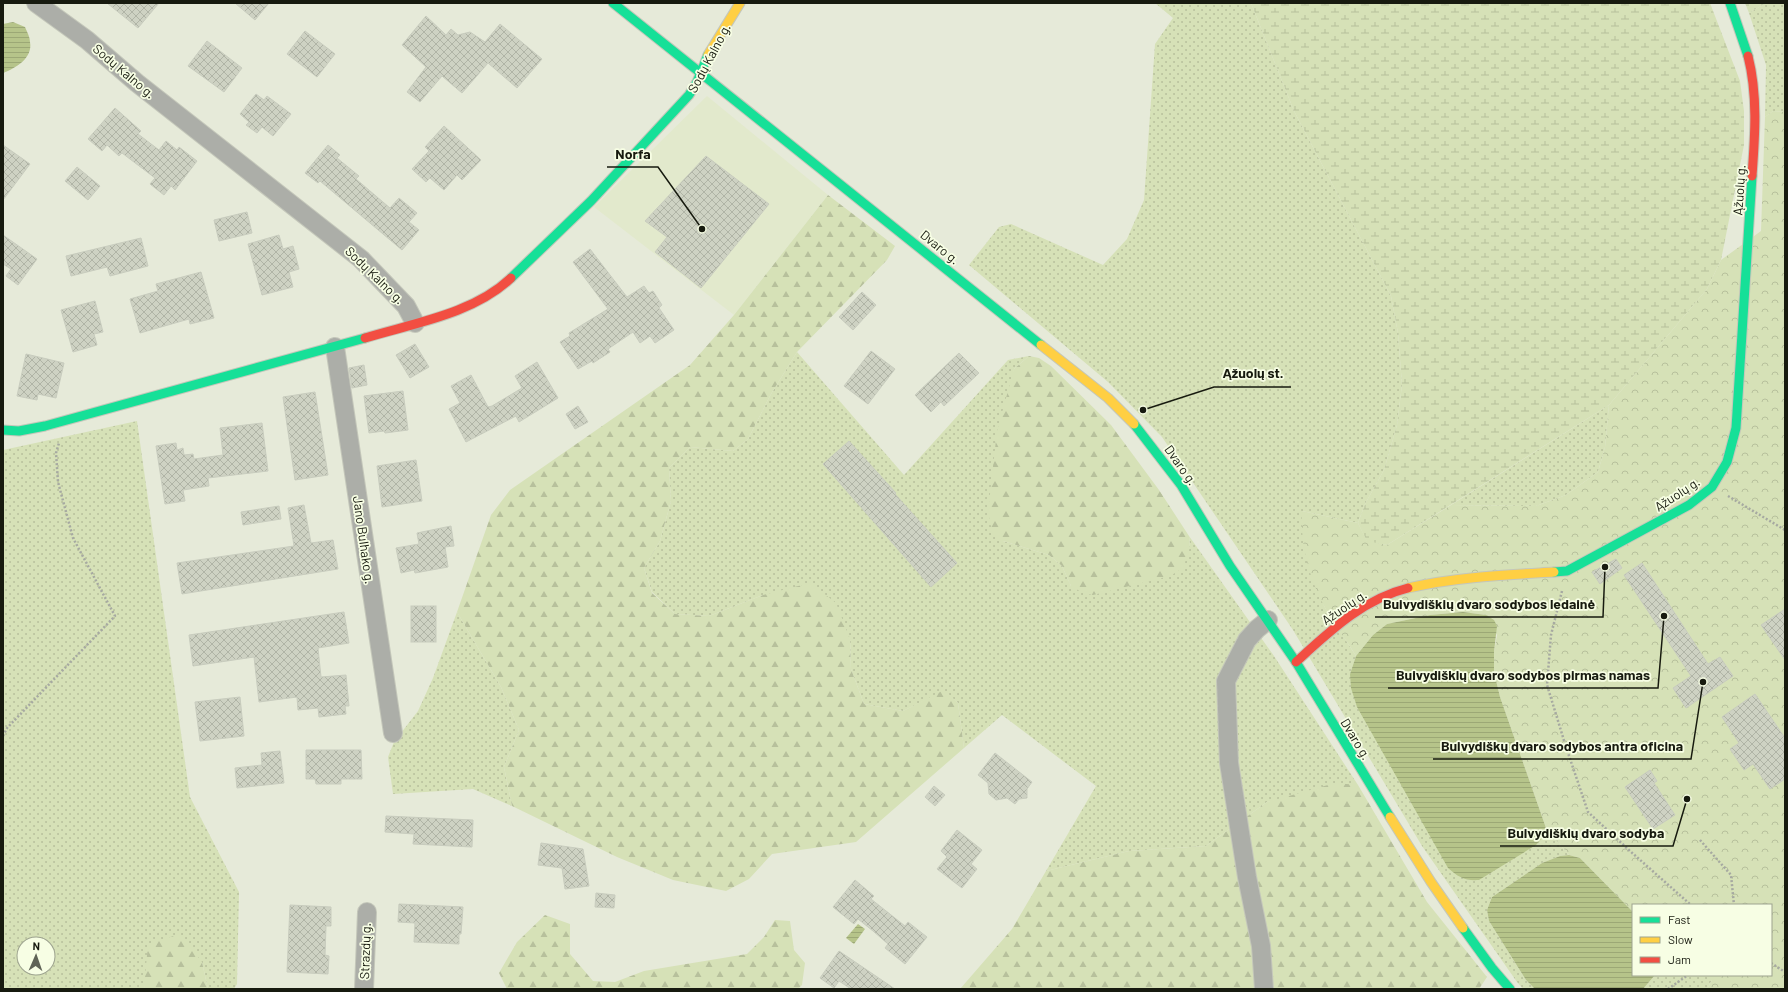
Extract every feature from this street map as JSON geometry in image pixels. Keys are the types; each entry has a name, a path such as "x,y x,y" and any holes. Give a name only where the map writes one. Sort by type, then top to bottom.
{"street":[{"name":"Sodų Kalno g.","path":"36,3 88,40 137,84 361,259 406,306 415,323 465,308 486,297 503,285 601,191 689,95 701,73 711,48 740,3"},
{"name":"Dvaro g.","path":"613,3 1108,398 1132,421 1180,485 1230,566 1296,662 1383,808 1431,882 1492,968 1510,989"},
{"name":"Ąžuolų g.","path":"1296,662 1340,622 1392,592 1426,584 1484,576 1567,571 1689,505 1712,487 1727,462 1736,428 1755,133 1754,92 1751,68 1743,36 1730,3"},
{"path":"3,430 19,431 65,421 335,347 415,323"},
{"name":"Jano Bulhako g.","path":"335,347 393,733"},
{"path":"1264,989 1261,946 1247,877 1230,763 1226,681 1247,640 1268,620"},
{"name":"Strazdų g.","path":"364,989 367,912"}],"path":[{"path":"3,736 7,728 115,616 73,538 60,489 56,453 65,421"},
{"path":"1712,487 1785,530"},
{"path":"1567,571 1551,635 1547,685 1588,812 1690,904"},
{"path":"1700,840 1731,875 1734,904"},
{"path":"1772,964 1785,972"},
{"path":"1668,989 1687,976"}],"shaded area":[{"path":"13,22 25,27 30,38 30,48 29,53 22,62 3,73 3,24"},
{"path":"707,96 828,195 734,315 594,207"},
{"path":"1463,612 1486,615 1494,620 1497,626 1494,652 1494,672 1500,697 1546,828 1543,837 1536,845 1479,880 1462,878 1448,868 1357,707 1351,688 1350,674 1356,656 1373,635 1387,624 1430,615"},
{"path":"1569,855 1580,858 1632,911 1632,976 1654,976 1643,989 1535,989 1526,980 1489,921 1487,910 1492,897 1542,863 1560,856"},
{"path":"858,924 865,929 854,944 846,938"}],"green space":[{"path":"1155,3 1251,3 1294,111 1391,296 1398,333 1402,385 1397,425 1384,470 1365,504 1358,523 1302,511 1324,606 1356,656 1350,674 1543,837 1546,828 1569,855 1560,856 1542,863 1492,897 1487,910 1489,921 1526,980 1535,989 1523,989 1517,982 1422,846 1293,630 1162,437 1108,382 969,265 999,227 1011,224 1103,265 1127,239 1144,200 1155,44 1173,18"},
{"path":"1251,3 1710,3 1740,81 1744,111 1744,145 1721,260 1707,289 1609,405 1387,545 1367,542 1358,523 1365,504 1384,470 1397,425 1402,385 1398,333 1391,296 1294,111"},
{"path":"1745,3 1766,3 1749,13"},
{"path":"1766,3 1785,3 1785,112 1773,111 1765,117 1766,65 1749,13"},
{"path":"1773,111 1785,112 1785,989 1707,989 1712,980 1712,976 1772,976 1772,904 1632,904 1632,911 1580,858 1569,855 1546,828 1500,697 1494,672 1494,652 1497,635 1486,615 1463,612 1430,615 1387,624 1373,635 1356,656 1328,612 1314,584 1302,536 1302,511 1358,523 1367,541 1387,545 1451,505 1536,506 1566,495 1598,472 1605,447 1609,405 1707,289 1721,260 1761,231 1765,117"},
{"path":"828,195 895,246 887,260 797,352 771,394 748,439 733,451 690,447 669,468 671,501 660,541 644,568 652,593 675,614 709,616 763,595 810,583 836,603 850,639 851,669 864,704 903,711 944,690 958,703 964,748 856,842 772,854 749,879 726,891 673,880 617,857 512,806 504,767 519,730 501,687 457,612 491,515 510,490 690,365 734,315"},
{"path":"797,352 904,475 1008,360 1029,356 1014,369 1003,541 1049,555 1062,566 1071,586 1190,547 1189,536 1274,656 1358,785 1267,802 1206,846 1129,851 1046,871 1096,786 1002,715 964,748 958,703 944,691 903,711 864,704 851,669 850,639 763,595 709,616 675,614 652,592 644,568 660,541 671,501 669,468 690,447 733,451 748,439 771,394"},
{"path":"1029,356 1039,358 1051,366 1111,425 1159,490 1189,536 1190,547 1183,568 1170,576 1093,595 1083,593 1071,586 1062,566 1049,555 1003,541 992,531 988,512 997,431 1014,369"},
{"path":"1609,405 1605,447 1598,472 1566,495 1536,506 1451,505"},
{"path":"137,421 190,797 239,892 237,984 234,989 208,989 202,962 145,985 144,989 3,989 3,450"},
{"path":"457,612 501,687 519,730 504,767 512,806 473,789 393,794 388,757 394,742 418,711 433,678"},
{"path":"1335,783 1358,785 1427,902 1487,977 1479,989 960,989 1012,929 1046,871 1129,851 1206,846 1267,802"},
{"path":"545,915 570,924 570,954 593,981 615,982 644,971 747,954 764,937 775,920 790,921 794,950 805,963 802,985 798,989 507,989 499,973 517,942"},
{"path":"180,934 202,962 208,989 144,989 148,944"},
{"path":"1654,976 1712,976 1712,980 1707,989 1643,989"}],"building":[{"path":"107,3 159,3 138,28"},
{"path":"235,3 269,3 255,20"},
{"path":"426,16 446,35 451,29 458,35 470,32 485,42 500,24 542,59 517,88 488,63 462,93 442,76 420,102 407,92 426,67 402,45"},
{"path":"305,31 335,54 317,77 287,54"},
{"path":"207,41 242,68 224,92 188,66"},
{"path":"256,94 264,100 267,96 291,114 273,136 262,127 257,133 246,125 249,122 240,114"},
{"path":"115,108 141,131 138,134 159,150 166,141 177,150 179,147 197,161 175,190 171,186 164,195 150,184 155,178 122,153 119,156 107,145 102,151 88,139"},
{"path":"444,126 481,160 462,180 457,175 444,190 430,178 426,182 412,169 429,151 425,147"},
{"path":"3,145 30,164 3,200"},
{"path":"328,145 340,155 337,158 359,176 356,179 390,208 399,198 417,213 409,222 419,230 402,250 320,181 318,183 305,173"},
{"path":"706,156 769,204 701,288 655,252 667,237 645,221"},
{"path":"77,167 100,186 88,200 65,181"},
{"path":"247,212 252,233 219,241 214,220"},
{"path":"3,235 37,259 18,285 6,276 11,269 3,264"},
{"path":"279,235 283,249 293,246 299,269 289,272 293,287 262,295 248,244"},
{"path":"141,238 148,266 110,276 107,267 71,276 66,256"},
{"path":"590,249 627,297 644,286 649,293 653,291 662,305 659,308 674,330 655,343 650,336 640,343 633,332 608,349 610,352 593,363 592,361 578,369 560,342 570,336 569,333 608,309 573,262"},
{"path":"201,272 214,318 190,324 189,319 140,333 130,299 158,291 156,284"},
{"path":"862,292 876,305 853,330 839,317"},
{"path":"95,301 103,332 94,334 97,345 73,352 61,310"},
{"path":"415,344 429,367 410,378 396,355"},
{"path":"871,351 895,369 868,404 844,386"},
{"path":"959,353 979,373 944,406 941,402 931,412 915,395"},
{"path":"26,354 64,363 56,398 38,394 37,400 17,396"},
{"path":"537,362 558,398 519,422 516,416 466,442 449,409 460,403 451,386 471,375 488,407 492,406 522,388 515,376"},
{"path":"364,365 367,385 352,388 349,368"},
{"path":"403,391 408,430 385,433 384,431 369,433 364,396"},
{"path":"315,392 328,475 295,480 283,397"},
{"path":"578,406 588,422 575,429 566,414"},
{"path":"262,423 268,471 208,478 209,486 183,490 185,501 165,504 156,446 176,443 177,450 183,448 184,455 193,454 194,459 223,455 220,428"},
{"path":"849,441 957,563 931,587 823,464"},
{"path":"416,460 422,501 382,507 377,466"},
{"path":"304,505 311,543 333,540 338,569 182,594 177,563 294,546 288,508"},
{"path":"279,506 281,519 243,525 241,512"},
{"path":"451,526 454,546 445,547 448,567 415,573 414,570 401,573 396,548 419,544 417,533"},
{"path":"1616,559 1622,568 1600,584 1592,572"},
{"path":"1642,563 1708,664 1720,657 1733,676 1686,708 1673,688 1691,676 1624,575"},
{"path":"411,606 436,606 436,642 411,642"},
{"path":"1785,609 1785,660 1761,625"},
{"path":"344,612 349,643 318,648 321,677 346,675 349,706 345,706 346,714 319,717 318,708 298,710 297,697 259,702 254,657 193,666 189,635"},
{"path":"1755,694 1785,738 1785,779 1770,789 1753,764 1744,770 1730,749 1739,743 1722,717"},
{"path":"240,697 244,736 200,741 195,702"},
{"path":"306,750 361,750 362,779 341,779 341,784 316,784 315,779 306,779"},
{"path":"280,751 284,783 237,788 235,768 262,765 261,753"},
{"path":"995,753 1032,782 1027,789 1027,798 1019,799 1015,804 1007,798 996,800 989,794 988,783 978,775"},
{"path":"1650,770 1657,781 1654,783 1675,815 1653,829 1625,787"},
{"path":"934,786 945,795 935,806 925,797"},
{"path":"386,816 473,820 472,847 413,844 414,834 385,832"},
{"path":"957,830 982,850 971,864 977,869 962,888 937,869 947,857 941,851"},
{"path":"541,843 583,849 589,886 565,889 562,868 538,865"},
{"path":"855,880 874,896 871,899 905,926 908,922 927,937 905,964 885,948 888,944 858,919 854,924 833,907"},
{"path":"596,893 615,895 614,908 595,907"},
{"path":"399,904 463,907 459,944 414,942 415,923 398,922"},
{"path":"290,905 331,907 331,926 326,926 325,955 329,956 328,974 287,972"},
{"path":"839,951 895,989 851,989 839,981 834,988 820,978"}],"traffic: fast":[{"path":"613,3 1041,345"},
{"path":"1730,3 1748,56"},
{"path":"511,278 591,201 689,95 697,82 708,55"},
{"path":"1554,572 1567,571 1689,505 1712,487 1727,462 1736,428 1752,176"},
{"path":"3,430 19,431 45,426 365,338"},
{"path":"1134,424 1181,485 1230,566 1296,662 1390,817"},
{"path":"1463,928 1492,968 1510,989"}],"traffic: slow":[{"path":"708,55 740,3"},
{"path":"1041,345 1108,398 1134,424"},
{"path":"1408,588 1462,579 1554,572"},
{"path":"1390,817 1431,882 1463,928"}],"traffic: jam":[{"path":"1748,56 1753,86 1755,116 1752,176"},
{"path":"365,338 423,322 461,309 496,290 511,278"},
{"path":"1296,662 1334,628 1361,608 1392,593 1408,588"}],"place":[{"name":"Norfa","path":"702,229"},
{"name":"Ąžuolų st.","path":"1143,410"},
{"name":"Buivydiškių dvaro sodybos ledainė","path":"1605,567"},
{"name":"Buivydiškių dvaro sodybos pirmas namas","path":"1664,616"},
{"name":"Buivydiškų dvaro sodybos antra oficina","path":"1703,682"},
{"name":"Buivydiškių dvaro sodyba","path":"1687,799"}]}
